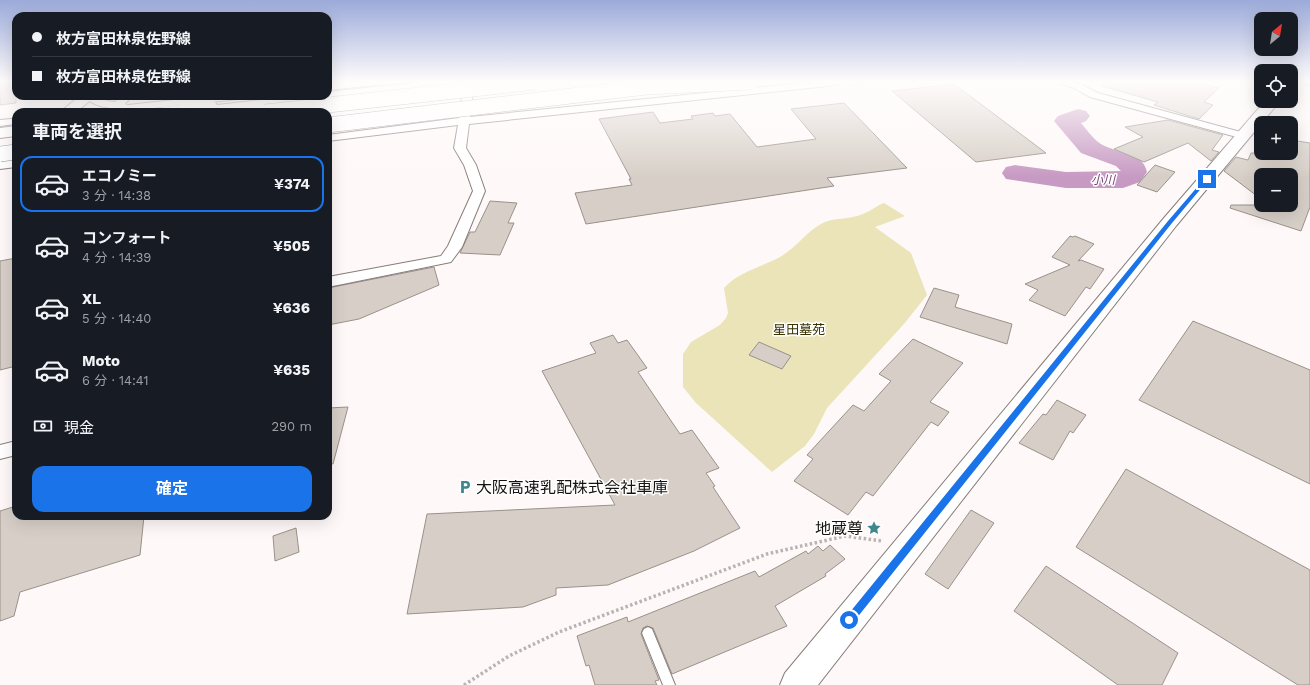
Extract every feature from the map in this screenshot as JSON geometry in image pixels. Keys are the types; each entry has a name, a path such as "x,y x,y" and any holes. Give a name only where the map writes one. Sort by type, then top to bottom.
{"main road":[{"path":"332,125 420,114"},
{"path":"332,129 460,114"},
{"path":"797,685 1170,222 1262,114"},
{"path":"0,133 12,129"},
{"path":"0,142 12,140"},
{"path":"0,161 12,151"},
{"path":"0,154 12,152"},
{"path":"0,161 12,161"}],"street":[{"path":"332,281 446,259 455,247 479,191 470,165 460,148 464,114"},
{"path":"332,137 527,114"},
{"path":"1165,114 1244,136"},
{"path":"0,123 12,127"},
{"path":"0,452 12,449"}],"lane":[{"path":"648,633 669,685"}],"path":[{"path":"464,685 510,656 559,632 767,554 845,536 911,544"}],"green space":[{"name":"星田墓苑","path":"884,203 905,216 875,227 911,253 927,295 904,324 827,408 814,434 805,446 772,472 696,403 683,387 683,354 691,342 720,325 726,318 728,313 724,288 730,282 743,274 780,257 821,224 831,220 858,216"}],"building":[{"path":"638,114 654,114 660,123 693,119 691,116 706,114 714,114 715,116 730,114 757,147 816,139 795,114 855,114 907,168 827,178 834,186 586,224 575,193 632,185 629,179 631,179 599,119"},
{"path":"919,114 994,114 1046,153 976,162"},
{"path":"1183,114 1204,114 1199,119"},
{"path":"1168,120 1223,135 1212,150 1219,152 1211,161 1188,143 1144,162 1114,149 1143,137 1125,127"},
{"path":"1298,141 1310,143 1310,207 1301,231 1230,208 1231,205 1254,205 1254,212 1298,212 1298,168 1254,168 1254,194 1224,171 1236,157 1248,160 1251,153 1254,153 1254,160 1298,160"},
{"path":"1155,165 1175,172 1157,192 1137,185"},
{"path":"490,201 517,203 508,223 514,223 500,255 460,253 470,232 475,232"},
{"path":"1070,236 1075,236 1094,244 1078,261 1081,260 1104,269 1090,289 1086,287 1065,316 1029,300 1038,290 1025,284 1070,265 1052,257"},
{"path":"12,259 12,367 0,370 0,261"},
{"path":"434,267 439,285 359,319 332,324 332,287"},
{"path":"934,288 959,295 955,307 1012,324 1007,344 920,317"},
{"path":"1193,321 1310,370 1310,484 1139,400"},
{"path":"613,335 618,343 627,340 647,368 638,372 680,434 692,430 719,468 706,473 715,486 713,487 740,528 694,551 608,585 556,588 556,595 523,607 407,614 427,514 615,505 542,371 596,353 590,343"},
{"path":"913,339 963,363 930,402 949,412 938,426 931,422 873,496 866,492 848,515 794,481 813,459 807,455 853,405 864,411 891,381 879,374"},
{"path":"759,342 791,356 782,369 749,355"},
{"path":"1057,400 1086,415 1073,433 1070,431 1053,460 1019,443 1043,414 1046,415"},
{"path":"348,407 333,464 332,464 332,408"},
{"path":"1126,469 1310,570 1310,685 1298,685 1076,547"},
{"path":"12,507 12,520 144,520 140,555 20,592 14,616 0,621 0,511"},
{"path":"971,510 994,523 948,589 925,574"},
{"path":"296,528 299,552 275,561 273,536"},
{"path":"830,545 845,559 825,574 826,576 775,606 787,626 672,674 653,628 647,626 643,628 641,634 659,680 655,681 657,685 595,685 589,665 586,666 577,636 627,617 628,622 755,571 759,577 806,551 808,554 818,546 823,551"},
{"path":"1046,566 1178,653 1162,685 1118,685 1014,611"}],"waterway":[{"name":"小川","path":"1015,173 1066,180 1123,180 1131,176 1134,172 1133,167 1125,161 1090,148 1066,121 1078,116"}],"place":[{"name":"大阪高速乳配株式会社車庫","path":"465,487"},
{"name":"地蔵尊","path":"874,528"}],"route":[{"path":"849,620 1170,222 1207,179"}]}
